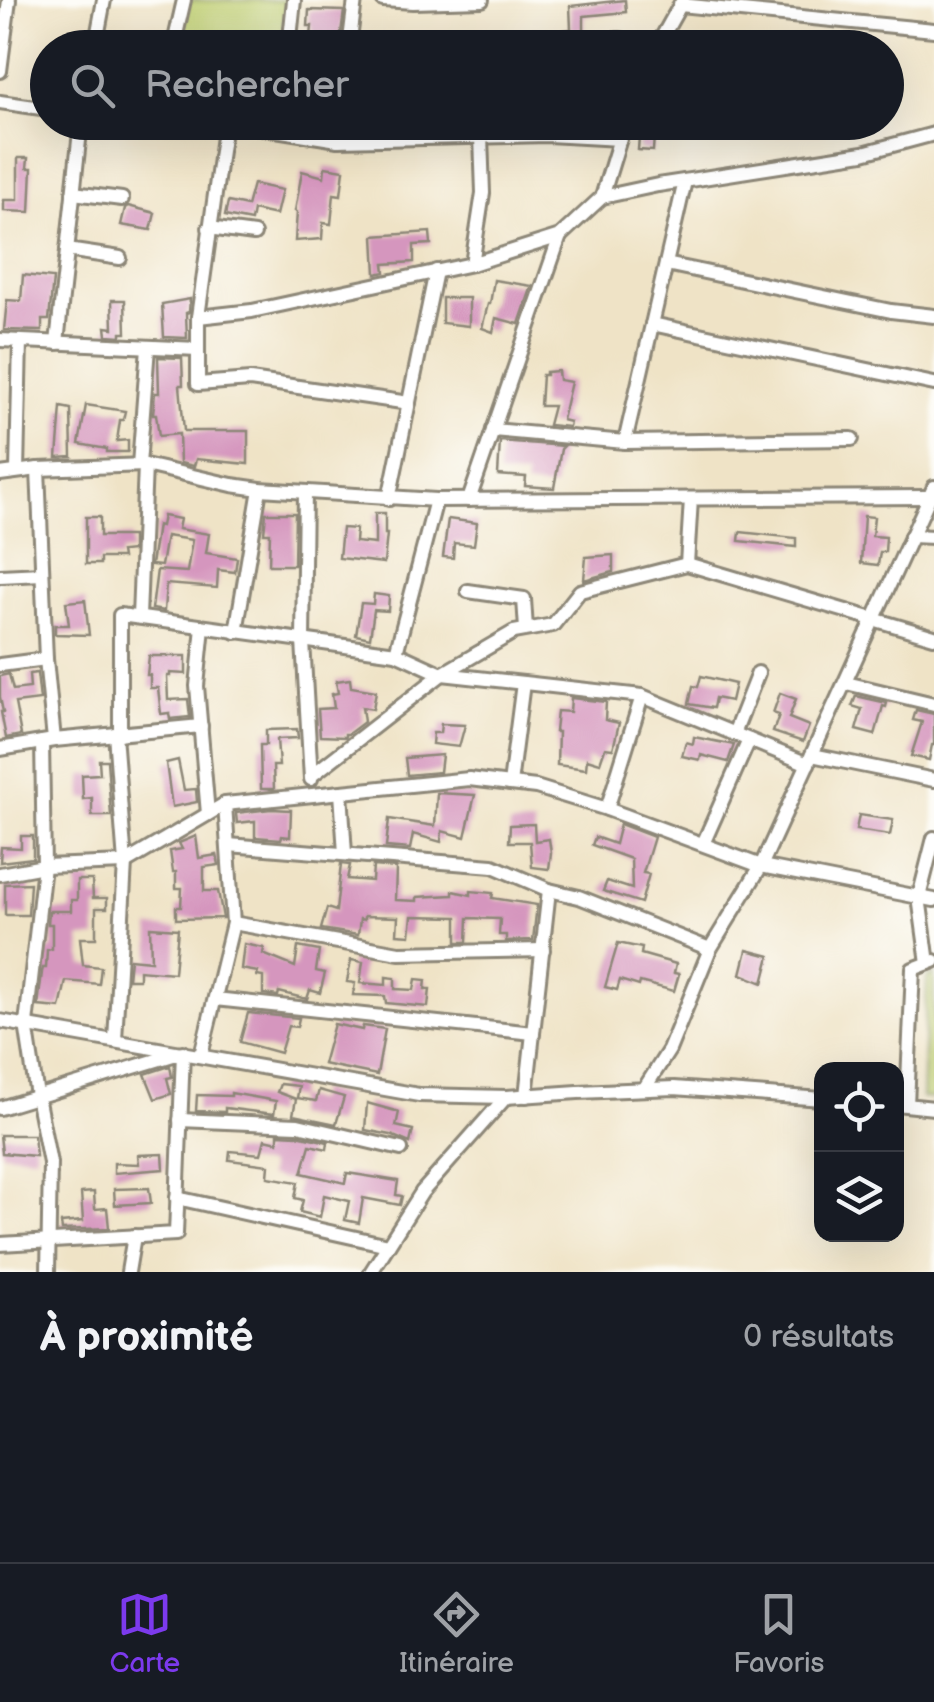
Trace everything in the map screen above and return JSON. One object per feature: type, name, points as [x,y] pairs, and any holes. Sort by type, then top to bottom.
[{"type":"street","points":[[0,71],[9,0]]},
{"type":"street","points":[[98,30],[104,0]]},
{"type":"street","points":[[176,30],[184,0]]},
{"type":"street","points":[[291,30],[294,0]]},
{"type":"street","points":[[351,30],[354,0]]},
{"type":"street","points":[[382,0],[482,0]]},
{"type":"street","points":[[665,30],[681,2],[934,30]]},
{"type":"street","points":[[0,102],[30,107]]},
{"type":"street","points":[[602,197],[863,153],[934,134]]},
{"type":"street","points":[[56,343],[79,140]]},
{"type":"street","points":[[222,140],[198,318],[198,384],[250,380],[409,403]]},
{"type":"street","points":[[472,264],[483,193],[481,140]]},
{"type":"street","points":[[198,318],[252,311],[472,264],[560,236],[602,197],[620,140]]},
{"type":"street","points":[[625,442],[685,181]]},
{"type":"street","points":[[73,194],[122,199]]},
{"type":"street","points":[[209,228],[254,234]]},
{"type":"street","points":[[469,500],[560,236]]},
{"type":"street","points":[[67,250],[120,258]]},
{"type":"street","points":[[666,264],[891,311],[934,316]]},
{"type":"street","points":[[389,499],[436,271]]},
{"type":"street","points":[[652,324],[934,384]]},
{"type":"street","points":[[0,340],[198,350]]},
{"type":"street","points":[[17,472],[20,341]]},
{"type":"street","points":[[140,618],[148,347]]},
{"type":"street","points":[[494,430],[625,442],[852,439]]},
{"type":"street","points":[[0,474],[142,465],[260,489],[436,500],[691,499],[931,492],[761,866],[710,949],[669,1050],[644,1089]]},
{"type":"street","points":[[38,469],[48,741],[44,866],[26,1024],[50,1162],[48,1272]]},
{"type":"street","points":[[236,632],[260,489]]},
{"type":"street","points":[[305,492],[303,641],[312,795]]},
{"type":"street","points":[[687,564],[691,499]]},
{"type":"street","points":[[396,654],[436,500]]},
{"type":"street","points":[[911,536],[934,536]]},
{"type":"street","points":[[310,776],[442,674],[514,632],[553,625],[580,591],[687,564],[934,636]]},
{"type":"street","points":[[0,576],[42,574]]},
{"type":"street","points":[[468,591],[524,599],[526,630]]},
{"type":"street","points":[[115,1040],[125,863],[117,734],[120,615],[396,654],[442,674],[642,696],[749,740],[810,760],[934,780]]},
{"type":"street","points":[[203,627],[197,686],[208,814]]},
{"type":"street","points":[[0,665],[46,659]]},
{"type":"street","points":[[734,734],[758,674]]},
{"type":"street","points":[[510,784],[523,683]]},
{"type":"street","points":[[846,683],[934,704]]},
{"type":"street","points":[[607,810],[642,696]]},
{"type":"street","points":[[0,749],[201,726]]},
{"type":"street","points":[[702,844],[749,740]]},
{"type":"street","points":[[0,874],[44,866],[125,863],[225,804],[468,779],[536,787],[761,866],[934,900]]},
{"type":"street","points":[[342,792],[346,854]]},
{"type":"street","points":[[201,1055],[233,923],[225,804]]},
{"type":"street","points":[[904,1079],[913,969],[931,962],[919,897],[934,838]]},
{"type":"street","points":[[228,845],[493,866],[710,949]]},
{"type":"street","points":[[526,1096],[550,890]]},
{"type":"street","points":[[233,923],[399,953],[543,950]]},
{"type":"street","points":[[214,999],[533,1032]]},
{"type":"street","points":[[0,1020],[419,1094],[506,1097],[674,1088],[814,1098]]},
{"type":"street","points":[[0,1108],[183,1052]]},
{"type":"street","points":[[0,1244],[176,1234],[183,1052]]},
{"type":"street","points":[[371,1272],[422,1192],[506,1097]]},
{"type":"street","points":[[904,1104],[934,1108]]},
{"type":"street","points":[[180,1120],[298,1125],[402,1149]]},
{"type":"street","points":[[178,1198],[388,1245]]},
{"type":"street","points":[[128,1272],[134,1236]]},
{"type":"green space","points":[[189,0],[287,0],[283,30],[183,30]]},
{"type":"green space","points":[[934,974],[934,1099],[922,1098],[927,977]]},
{"type":"building","points":[[625,0],[626,12],[584,16],[584,30],[564,30],[571,29],[570,6]]},
{"type":"building","points":[[309,10],[344,11],[341,30],[312,30],[308,26]]},
{"type":"building","points":[[639,140],[654,140],[653,151],[638,150]]},
{"type":"building","points":[[18,158],[28,158],[27,168],[32,168],[30,212],[4,211],[4,200],[18,200]]},
{"type":"building","points":[[325,167],[344,170],[341,195],[334,194],[331,224],[323,223],[322,239],[295,241],[302,171],[324,177]]},
{"type":"building","points":[[253,184],[282,190],[276,215],[253,210],[251,221],[225,216],[228,202],[247,206]]},
{"type":"building","points":[[128,206],[155,213],[151,230],[121,225]]},
{"type":"building","points":[[430,232],[431,244],[414,245],[414,262],[384,264],[385,272],[376,274],[374,236]]},
{"type":"building","points":[[23,275],[53,278],[49,320],[42,320],[42,331],[4,330],[7,300],[21,301]]},
{"type":"building","points":[[494,280],[532,286],[519,324],[496,318],[493,332],[482,328]]},
{"type":"building","points":[[442,298],[469,298],[469,326],[442,323]]},
{"type":"building","points":[[190,299],[187,338],[164,337],[162,304]]},
{"type":"building","points":[[112,300],[125,300],[126,333],[121,336],[107,335],[106,327],[113,328]]},
{"type":"building","points":[[158,357],[182,358],[184,431],[248,431],[248,464],[196,459],[194,466],[180,463],[179,434],[159,436],[153,414],[155,393],[159,393]]},
{"type":"building","points":[[558,371],[559,380],[571,382],[562,420],[570,422],[569,427],[548,425],[553,406],[540,406],[542,375]]},
{"type":"building","points":[[86,405],[125,411],[117,441],[128,440],[128,452],[107,452],[79,444]]},
{"type":"building","points":[[61,407],[71,409],[72,457],[57,458]]},
{"type":"building","points":[[500,441],[564,446],[554,488],[525,486],[526,477],[498,475]]},
{"type":"building","points":[[266,513],[295,513],[294,565],[269,565],[270,533],[264,533]]},
{"type":"building","points":[[375,513],[385,513],[384,563],[339,558],[342,528],[356,529],[355,542],[375,544]]},
{"type":"building","points":[[163,516],[180,519],[178,529],[209,534],[206,553],[237,558],[235,572],[218,570],[217,588],[166,584],[164,611],[152,609],[157,570],[187,572],[192,540],[166,536],[161,566],[151,565],[157,525],[161,526]]},
{"type":"building","points":[[864,516],[874,517],[872,536],[886,537],[885,552],[880,552],[878,565],[861,563]]},
{"type":"building","points":[[86,517],[100,517],[100,536],[132,536],[132,551],[121,552],[122,558],[100,558],[100,564],[86,564]]},
{"type":"building","points":[[448,519],[477,523],[474,545],[454,543],[453,558],[443,557]]},
{"type":"building","points":[[740,532],[796,538],[796,547],[739,541]]},
{"type":"building","points":[[613,555],[613,572],[584,580],[586,557]]},
{"type":"building","points":[[374,594],[389,596],[388,611],[374,610],[370,638],[356,635],[361,603],[373,604]]},
{"type":"building","points":[[85,600],[89,635],[55,634],[55,625],[69,625],[66,602]]},
{"type":"building","points":[[149,656],[186,656],[186,674],[167,676],[168,700],[188,699],[190,717],[170,719],[169,713],[161,714],[158,688],[150,688],[147,675]]},
{"type":"building","points":[[37,673],[40,700],[15,703],[21,735],[6,738],[0,676],[9,674],[13,690],[30,688],[29,674]]},
{"type":"building","points":[[701,676],[735,684],[731,701],[715,698],[713,708],[689,704],[693,686],[698,687]]},
{"type":"building","points":[[350,679],[351,687],[376,691],[373,709],[362,707],[364,722],[345,737],[320,736],[318,709],[334,708],[332,694],[338,693],[336,681]]},
{"type":"building","points":[[780,693],[796,699],[789,718],[809,726],[803,742],[773,732],[779,715],[773,713]]},
{"type":"building","points":[[856,696],[887,703],[875,735],[856,730],[862,709],[852,706]]},
{"type":"building","points":[[571,698],[606,702],[605,720],[619,723],[613,749],[605,748],[600,763],[587,759],[586,769],[557,765],[557,711],[570,712]]},
{"type":"building","points":[[916,710],[934,714],[934,745],[929,760],[911,756],[922,722],[913,720]]},
{"type":"building","points":[[441,724],[465,725],[459,747],[432,744],[433,733],[440,733]]},
{"type":"building","points":[[297,729],[298,738],[277,739],[279,766],[273,766],[274,789],[261,789],[260,745],[266,745],[266,730]]},
{"type":"building","points":[[694,737],[734,745],[728,762],[701,755],[700,760],[682,756],[686,742],[693,744]]},
{"type":"building","points":[[442,755],[440,772],[407,775],[405,758]]},
{"type":"building","points":[[99,760],[107,760],[111,816],[92,816],[92,798],[83,799],[82,775],[100,774]]},
{"type":"building","points":[[178,760],[184,790],[196,789],[197,802],[172,807],[166,763]]},
{"type":"building","points":[[437,793],[475,795],[465,837],[442,831],[441,842],[413,834],[410,849],[386,847],[389,819],[435,826]]},
{"type":"building","points":[[291,810],[290,837],[255,837],[255,821],[237,823],[236,813]]},
{"type":"building","points":[[859,815],[893,820],[890,835],[856,830]]},
{"type":"building","points":[[534,824],[535,841],[549,839],[549,869],[532,867],[530,842],[509,842],[510,825]]},
{"type":"building","points":[[620,824],[654,837],[643,873],[649,874],[641,903],[603,891],[607,881],[632,889],[631,859],[592,845],[595,837],[615,844]]},
{"type":"building","points":[[21,836],[33,836],[33,858],[0,862],[1,847],[21,848]]},
{"type":"building","points":[[196,836],[199,858],[217,855],[219,865],[204,867],[204,891],[218,891],[223,918],[176,919],[182,888],[176,888],[170,851],[182,849],[179,843]]},
{"type":"building","points":[[341,864],[350,865],[347,879],[372,881],[373,866],[396,868],[395,900],[417,901],[417,897],[453,895],[453,891],[471,895],[471,891],[537,905],[533,940],[506,941],[506,935],[499,935],[500,919],[468,918],[467,942],[457,942],[457,917],[412,916],[410,935],[397,934],[398,917],[364,916],[358,935],[321,929],[327,908],[336,911]]},
{"type":"building","points":[[77,880],[92,880],[93,898],[107,898],[107,908],[96,908],[96,938],[80,938],[83,965],[101,967],[99,984],[66,981],[60,1008],[38,1006],[47,950],[52,949],[49,911],[71,911],[71,900],[77,900]]},
{"type":"building","points":[[30,883],[28,915],[5,915],[5,884]]},
{"type":"building","points":[[150,927],[178,929],[174,973],[139,970],[139,979],[128,979],[130,959],[151,961]]},
{"type":"building","points":[[618,943],[642,948],[641,954],[676,964],[674,973],[679,974],[674,991],[620,980],[617,990],[605,987]]},
{"type":"building","points":[[244,944],[264,948],[263,954],[295,967],[298,947],[319,951],[316,971],[325,973],[320,993],[310,990],[307,999],[279,992],[278,996],[263,994],[263,977],[241,969]]},
{"type":"building","points":[[747,950],[770,956],[763,983],[741,974]]},
{"type":"building","points":[[351,960],[363,962],[360,983],[386,985],[386,977],[395,978],[395,989],[414,990],[416,979],[426,980],[425,989],[430,989],[428,1007],[386,1003],[385,996],[353,995],[355,983],[347,982]]},
{"type":"building","points":[[248,1013],[299,1018],[297,1027],[288,1026],[280,1053],[240,1042]]},
{"type":"building","points":[[334,1024],[362,1030],[363,1026],[385,1029],[377,1075],[323,1064]]},
{"type":"building","points":[[170,1066],[172,1077],[167,1078],[171,1094],[155,1099],[145,1074]]},
{"type":"building","points":[[280,1084],[299,1086],[297,1098],[316,1101],[319,1090],[344,1097],[336,1124],[293,1115],[296,1099],[277,1092]]},
{"type":"building","points":[[231,1093],[276,1101],[274,1114],[225,1108],[225,1112],[196,1111],[197,1095]]},
{"type":"building","points":[[367,1103],[399,1112],[396,1126],[413,1130],[410,1143],[365,1130]]},
{"type":"building","points":[[278,1134],[328,1142],[327,1149],[310,1145],[302,1173],[345,1183],[347,1173],[398,1181],[396,1195],[402,1196],[400,1205],[363,1198],[359,1223],[345,1220],[349,1201],[324,1195],[320,1217],[300,1212],[303,1200],[295,1198],[298,1182],[268,1177],[269,1165],[229,1160],[230,1151],[261,1154],[265,1139],[278,1142]]},
{"type":"building","points":[[0,1135],[34,1135],[36,1156],[2,1153]]},
{"type":"building","points":[[163,1154],[164,1169],[114,1173],[114,1163],[139,1164],[138,1155]]},
{"type":"building","points":[[149,1188],[151,1203],[115,1205],[114,1189]]},
{"type":"building","points":[[94,1192],[95,1209],[107,1208],[109,1228],[62,1230],[61,1223],[83,1221],[81,1193]]}]
